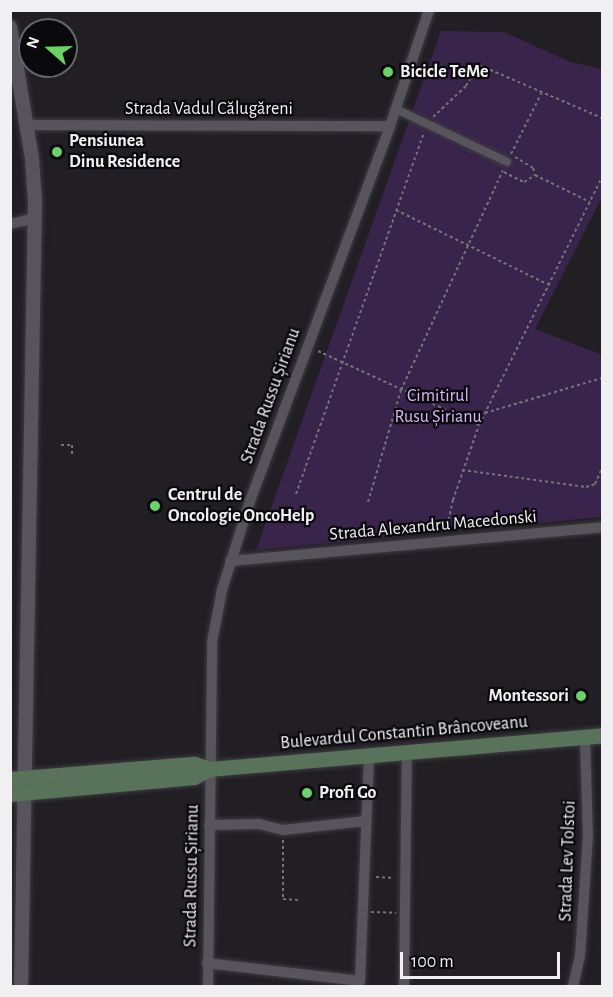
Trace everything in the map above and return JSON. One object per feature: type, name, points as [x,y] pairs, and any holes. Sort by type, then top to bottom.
[{"type":"main road","name":"Bulevardul Constantin Brâncoveanu","points":[[18,786],[194,777],[209,769],[407,754],[603,735]]},
{"type":"street","name":"Strada Russu Șirianu","points":[[208,987],[209,769],[213,642],[230,561],[307,345],[396,110],[429,10]]},
{"type":"street","points":[[10,27],[28,125],[35,218],[18,786],[21,987]]},
{"type":"street","points":[[396,110],[509,158]]},
{"type":"street","name":"Strada Vadul Călugăreni","points":[[28,125],[390,126]]},
{"type":"street","points":[[10,224],[35,218]]},
{"type":"street","name":"Strada Alexandru Macedonski","points":[[230,561],[603,527]]},
{"type":"street","name":"Strada Lev Tolstoi","points":[[573,987],[580,956],[588,837],[585,736]]},
{"type":"street","points":[[404,987],[407,754]]},
{"type":"street","points":[[207,963],[360,981],[369,757]]},
{"type":"street","points":[[209,825],[259,824],[283,830],[366,821]]},
{"type":"path","points":[[296,494],[428,124],[466,86],[479,65],[603,118]]},
{"type":"path","points":[[368,502],[401,390],[468,243],[542,92]]},
{"type":"path","points":[[509,158],[533,168],[536,175],[590,202]]},
{"type":"path","points":[[503,171],[524,182],[536,175]]},
{"type":"path","points":[[446,541],[462,470],[478,425],[551,286],[603,177]]},
{"type":"path","points":[[396,210],[468,243],[551,286]]},
{"type":"path","points":[[307,345],[478,425]]},
{"type":"path","points":[[485,413],[603,378]]},
{"type":"path","points":[[61,445],[72,445],[72,456]]},
{"type":"path","points":[[462,470],[586,487],[595,484],[603,468]]},
{"type":"path","points":[[283,830],[283,899],[298,900]]},
{"type":"path","points":[[364,877],[405,878]]},
{"type":"path","points":[[363,911],[405,913]]},
{"type":"green space","name":"Cimitirul Rusu Șirianu","points":[[441,31],[504,32],[570,62],[602,69],[602,197],[535,329],[602,355],[602,517],[256,550]]},
{"type":"place","name":"Bicicle TeMe","points":[[388,72]]},
{"type":"place","name":"Pensiunea Dinu Residence","points":[[57,152]]},
{"type":"place","name":"Centrul de Oncologie OncoHelp","points":[[155,506]]},
{"type":"place","name":"Montessori","points":[[581,696]]},
{"type":"place","name":"Profi Go","points":[[307,793]]}]
